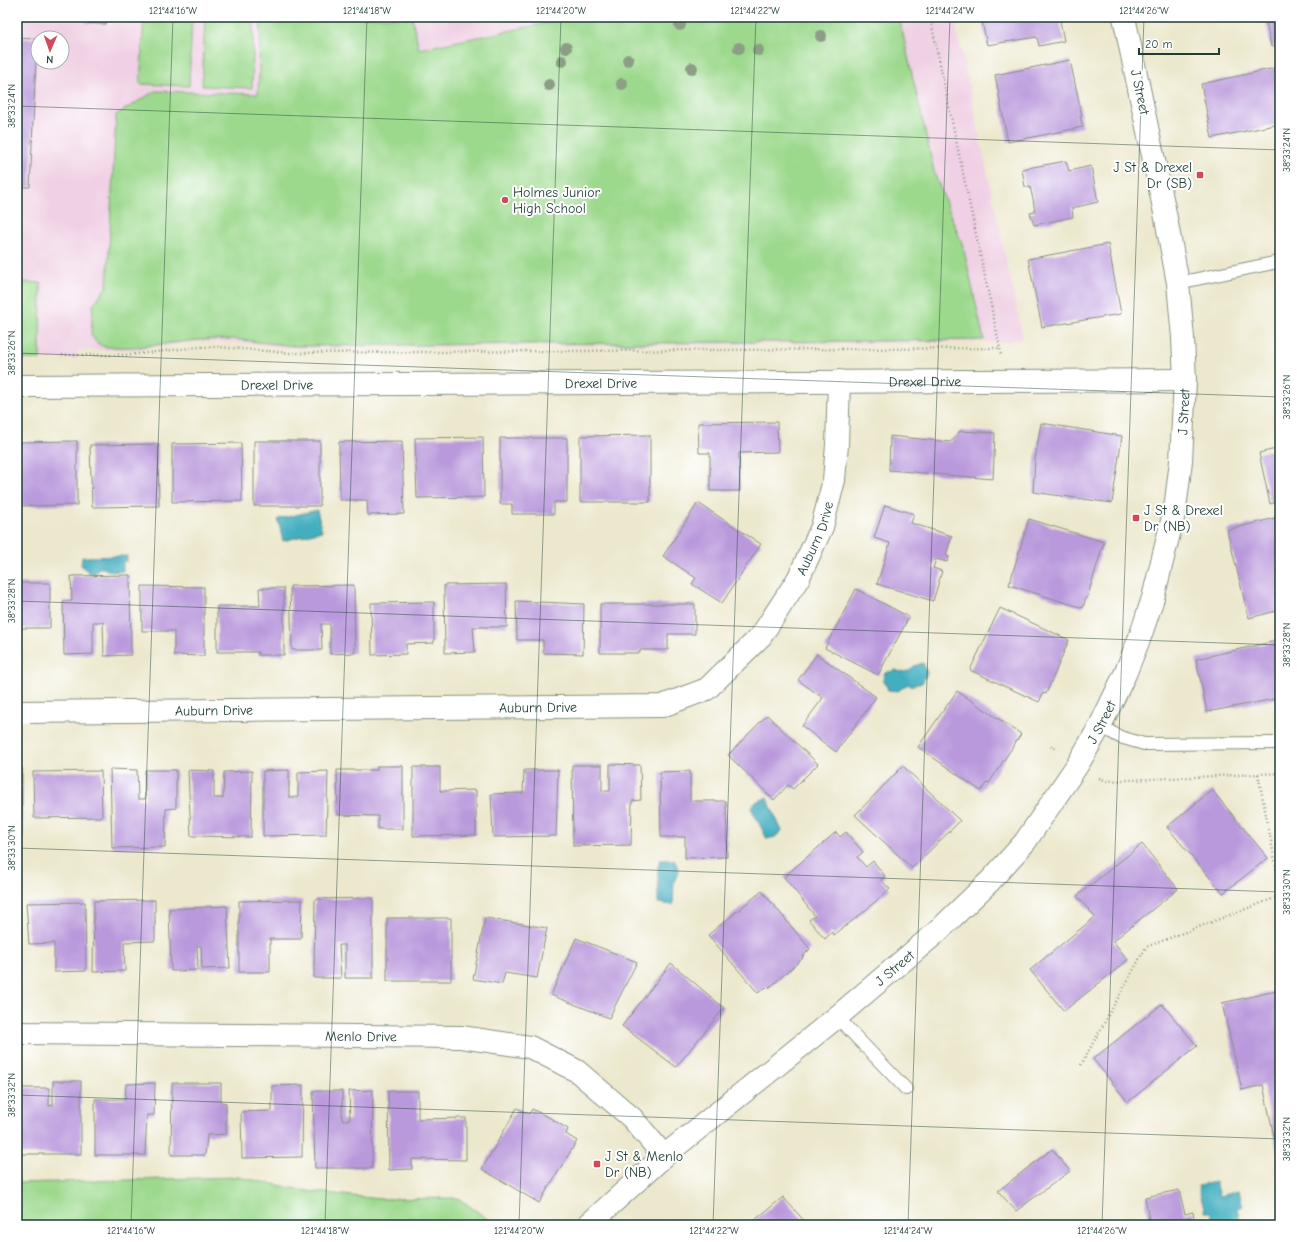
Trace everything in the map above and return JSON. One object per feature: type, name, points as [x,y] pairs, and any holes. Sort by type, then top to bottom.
[{"type":"street","name":"J Street","points":[[588,1225],[664,1156],[837,1017],[938,931],[991,880],[1025,842],[1078,764],[1100,726],[1125,674],[1140,637],[1153,598],[1175,509],[1181,461],[1185,380],[1178,283],[1164,206],[1124,17]]},
{"type":"street","name":"Drexel Drive","points":[[17,386],[1185,380]]},
{"type":"street","name":"Auburn Drive","points":[[17,712],[662,706],[707,689],[762,636],[798,579],[822,527],[834,480],[837,445],[839,381]]},
{"type":"street","name":"Menlo Drive","points":[[17,1033],[461,1037],[530,1047],[577,1071],[632,1118],[664,1156]]},
{"type":"lane","points":[[1178,283],[1278,262]]},
{"type":"lane","points":[[1100,726],[1120,737],[1144,744],[1280,743]]},
{"type":"lane","points":[[837,1017],[906,1089]]},
{"type":"path","points":[[930,17],[1006,380]]},
{"type":"path","points":[[62,355],[130,355],[199,347],[219,347],[290,353],[1000,348]]},
{"type":"path","points":[[1099,778],[1107,781],[1280,773]]},
{"type":"path","points":[[1258,774],[1280,887]]},
{"type":"path","points":[[1081,1065],[1146,947],[1280,896]]},
{"type":"shaded area","name":"Holmes Junior High School","points":[[17,17],[954,17],[1023,338],[1008,342],[289,348],[234,342],[195,342],[132,350],[77,350],[77,359],[17,359]]},
{"type":"green space","points":[[144,17],[192,17],[189,86],[140,84]]},
{"type":"green space","points":[[205,17],[254,17],[252,88],[202,86]]},
{"type":"green space","name":"Holmes Junior High School","points":[[261,17],[412,17],[419,49],[577,17],[899,17],[935,175],[963,246],[984,340],[294,346],[233,339],[198,340],[138,347],[104,347],[97,343],[91,335],[93,305],[107,286],[116,115],[155,91],[258,94]]},
{"type":"green space","points":[[17,282],[41,283],[40,359],[17,359]]},
{"type":"green space","points":[[238,1177],[307,1191],[379,1199],[458,1198],[496,1225],[17,1225],[18,1183]]},
{"type":"water","points":[[317,510],[322,531],[283,541],[278,519]]},
{"type":"water","points":[[127,556],[127,561],[123,561],[123,571],[112,572],[103,568],[98,568],[95,574],[89,573],[81,565],[82,557]]},
{"type":"water","points":[[923,663],[927,673],[922,683],[910,686],[908,684],[898,691],[888,690],[883,678],[885,673],[896,670],[901,672],[909,671],[914,666]]},
{"type":"water","points":[[767,798],[782,831],[775,837],[767,839],[751,808],[757,801]]},
{"type":"water","points":[[660,860],[674,860],[679,870],[674,882],[673,905],[658,903],[658,867]]},
{"type":"water","points":[[1215,1182],[1219,1196],[1239,1191],[1243,1206],[1237,1208],[1241,1225],[1214,1225],[1211,1212],[1205,1212],[1198,1186]]},
{"type":"building","points":[[86,17],[131,17],[131,20],[107,19],[106,24],[86,23]]},
{"type":"building","points":[[981,17],[1061,17],[1062,21],[1060,21],[1064,41],[1039,46],[1037,37],[987,45]]},
{"type":"building","points":[[1265,17],[1280,17],[1280,46],[1271,47]]},
{"type":"building","points":[[17,38],[30,39],[30,70],[36,70],[30,187],[17,187]]},
{"type":"building","points":[[1070,60],[1083,127],[1008,142],[995,75]]},
{"type":"building","points":[[1280,67],[1280,124],[1212,138],[1201,84]]},
{"type":"building","points":[[1066,161],[1069,171],[1091,166],[1098,202],[1072,208],[1073,217],[1034,225],[1030,213],[1035,212],[1033,199],[1030,187],[1025,187],[1022,169]]},
{"type":"building","points":[[1108,244],[1121,314],[1042,327],[1028,259]]},
{"type":"building","points":[[777,422],[778,452],[739,453],[740,491],[710,491],[710,453],[699,453],[698,423]]},
{"type":"building","points":[[1041,423],[1122,436],[1112,503],[1033,492],[1035,460]]},
{"type":"building","points":[[960,431],[995,433],[993,479],[889,470],[890,436],[950,442]]},
{"type":"building","points":[[650,435],[650,502],[580,502],[580,436]]},
{"type":"building","points":[[483,437],[484,497],[417,498],[415,438]]},
{"type":"building","points":[[500,438],[567,438],[567,502],[554,502],[554,514],[512,514],[512,504],[500,504]]},
{"type":"building","points":[[77,441],[77,505],[17,506],[17,442]]},
{"type":"building","points":[[254,441],[320,441],[320,506],[254,506]]},
{"type":"building","points":[[402,441],[404,514],[368,515],[367,500],[340,500],[339,442]]},
{"type":"building","points":[[241,443],[242,501],[172,502],[172,444]]},
{"type":"building","points":[[158,444],[159,506],[92,507],[90,445]]},
{"type":"building","points":[[1280,448],[1280,501],[1270,504],[1259,453]]},
{"type":"building","points":[[698,503],[761,544],[722,603],[692,584],[696,578],[663,556]]},
{"type":"building","points":[[885,505],[914,514],[911,523],[952,536],[946,555],[949,557],[947,562],[936,559],[933,568],[942,571],[933,601],[877,584],[890,543],[874,538]]},
{"type":"building","points":[[1279,517],[1280,610],[1249,618],[1227,530]]},
{"type":"building","points":[[1029,519],[1104,542],[1083,608],[1009,585]]},
{"type":"building","points":[[130,575],[131,655],[104,656],[103,622],[93,622],[93,654],[64,655],[63,601],[72,601],[71,576]]},
{"type":"building","points":[[17,583],[50,583],[50,628],[19,628],[19,658],[17,658]]},
{"type":"building","points":[[506,584],[507,627],[473,627],[475,652],[445,653],[444,585]]},
{"type":"building","points":[[354,585],[355,653],[330,654],[330,624],[321,624],[322,650],[292,650],[290,586]]},
{"type":"building","points":[[142,586],[204,587],[204,656],[174,655],[174,631],[142,631]]},
{"type":"building","points":[[259,588],[284,588],[284,655],[258,655],[258,652],[217,652],[217,606],[260,606]]},
{"type":"building","points":[[856,589],[909,617],[878,675],[825,648]]},
{"type":"building","points":[[516,601],[584,604],[583,654],[543,653],[543,640],[517,640]]},
{"type":"building","points":[[434,602],[434,643],[406,644],[406,654],[372,655],[371,603]]},
{"type":"building","points":[[600,604],[695,604],[695,634],[668,634],[668,650],[640,650],[640,653],[600,653]]},
{"type":"building","points":[[1000,608],[1069,640],[1046,694],[1043,693],[1039,702],[970,670]]},
{"type":"building","points":[[1280,640],[1280,698],[1207,712],[1196,659]]},
{"type":"building","points":[[817,654],[876,697],[836,752],[802,726],[823,698],[798,680]]},
{"type":"building","points":[[957,691],[1021,734],[989,783],[987,782],[981,791],[918,747]]},
{"type":"building","points":[[767,715],[818,764],[793,789],[788,785],[774,800],[728,755]]},
{"type":"building","points":[[610,764],[640,765],[641,800],[632,801],[631,845],[573,846],[572,765],[602,765],[602,791],[610,791]]},
{"type":"building","points":[[377,766],[403,766],[403,829],[378,829],[378,816],[338,815],[337,770],[377,770]]},
{"type":"building","points":[[903,766],[960,821],[912,868],[855,815]]},
{"type":"building","points":[[413,767],[440,767],[440,791],[476,790],[476,835],[413,836]]},
{"type":"building","points":[[17,768],[22,768],[22,837],[17,837]]},
{"type":"building","points":[[110,769],[137,770],[138,799],[145,799],[145,770],[176,770],[176,808],[166,809],[165,847],[112,848]]},
{"type":"building","points":[[188,770],[214,771],[214,798],[223,798],[224,772],[252,771],[251,837],[191,836]]},
{"type":"building","points":[[289,770],[289,797],[298,797],[298,772],[328,771],[326,835],[263,836],[263,771]]},
{"type":"building","points":[[524,770],[558,770],[556,836],[493,837],[491,794],[523,793]]},
{"type":"building","points":[[101,771],[102,817],[34,818],[33,772]]},
{"type":"building","points":[[690,771],[690,801],[726,801],[727,857],[685,858],[685,837],[661,837],[660,772]]},
{"type":"building","points":[[1212,790],[1268,858],[1223,893],[1167,827]]},
{"type":"building","points":[[836,832],[840,837],[846,832],[863,852],[857,857],[866,867],[873,861],[885,876],[881,880],[890,889],[834,935],[832,932],[825,939],[809,920],[815,916],[784,877]]},
{"type":"building","points":[[1142,844],[1178,889],[1113,941],[1128,960],[1064,1011],[1030,970],[1095,917],[1077,896]]},
{"type":"building","points":[[762,891],[810,949],[802,957],[803,958],[768,989],[766,987],[758,993],[708,935]]},
{"type":"building","points":[[373,898],[373,978],[345,978],[345,945],[339,945],[341,978],[314,978],[315,899]]},
{"type":"building","points":[[155,900],[155,941],[124,942],[125,971],[93,972],[94,901]]},
{"type":"building","points":[[302,900],[301,939],[270,939],[270,972],[239,972],[239,901]]},
{"type":"building","points":[[85,902],[86,971],[54,972],[54,943],[29,944],[26,903]]},
{"type":"building","points":[[227,906],[230,968],[202,969],[201,946],[197,946],[198,970],[171,971],[169,909]]},
{"type":"building","points":[[387,918],[451,918],[451,981],[387,981]]},
{"type":"building","points":[[485,918],[547,928],[537,978],[505,973],[502,984],[473,979]]},
{"type":"building","points":[[576,938],[637,962],[609,1018],[551,995]]},
{"type":"building","points":[[671,963],[724,1008],[676,1067],[622,1026]]},
{"type":"building","points":[[1276,991],[1280,1011],[1279,1160],[1263,1085],[1242,1090],[1222,1003]]},
{"type":"building","points":[[1162,1004],[1197,1046],[1128,1102],[1093,1059]]},
{"type":"building","points":[[53,1081],[81,1081],[81,1154],[20,1154],[18,1088],[49,1088],[49,1106],[53,1105]]},
{"type":"building","points":[[155,1083],[154,1115],[147,1115],[145,1155],[95,1155],[95,1099],[125,1099],[126,1084]]},
{"type":"building","points":[[172,1083],[221,1083],[221,1102],[226,1103],[226,1134],[207,1135],[205,1155],[171,1155]]},
{"type":"building","points":[[303,1085],[302,1157],[242,1158],[241,1112],[272,1111],[272,1086]]},
{"type":"building","points":[[373,1090],[372,1168],[315,1168],[313,1091],[342,1091],[342,1120],[350,1120],[349,1091]]},
{"type":"building","points":[[388,1091],[418,1091],[418,1119],[466,1118],[466,1160],[412,1159],[412,1169],[389,1170]]},
{"type":"building","points":[[517,1108],[529,1114],[532,1109],[550,1118],[568,1129],[566,1134],[577,1141],[539,1203],[482,1169]]},
{"type":"building","points":[[1052,1149],[1070,1171],[1016,1211],[998,1191]]},
{"type":"building","points":[[1179,1190],[1185,1214],[1193,1212],[1195,1225],[1144,1225],[1143,1222],[1149,1220],[1145,1197]]},
{"type":"building","points":[[783,1197],[808,1225],[749,1225]]},
{"type":"place","name":"J St & Drexel Dr (SB)","points":[[1200,175]]},
{"type":"place","name":"Holmes Junior High School","points":[[505,200]]},
{"type":"place","name":"J St & Drexel Dr (NB)","points":[[1136,518]]},
{"type":"place","name":"J St & Menlo Dr (NB)","points":[[597,1164]]}]
